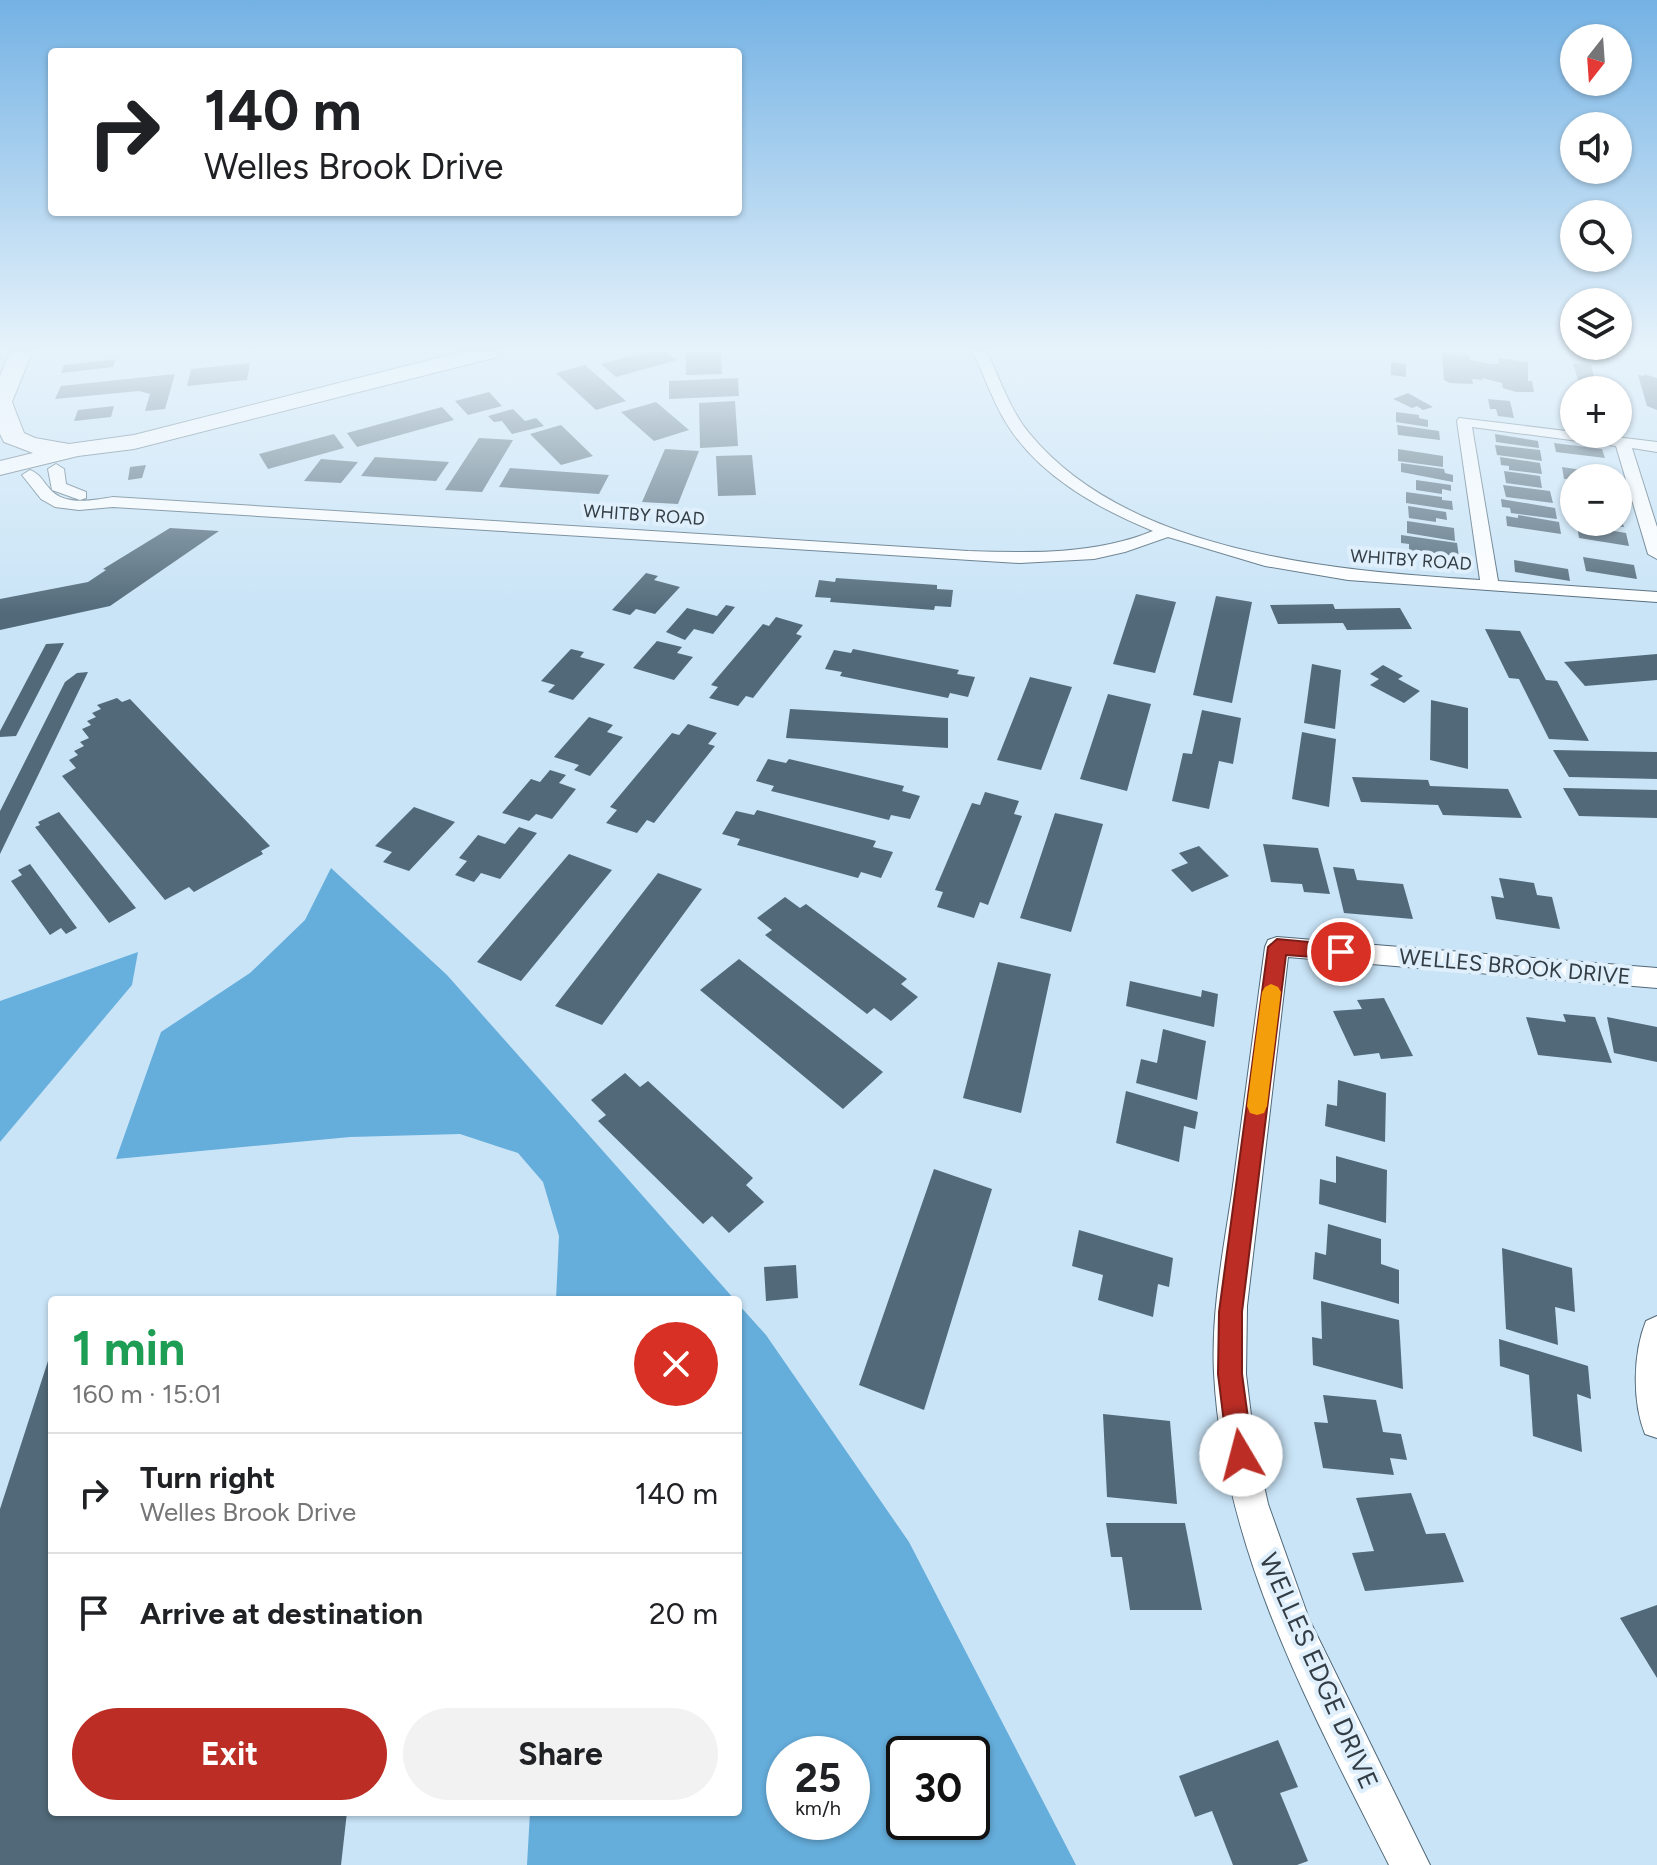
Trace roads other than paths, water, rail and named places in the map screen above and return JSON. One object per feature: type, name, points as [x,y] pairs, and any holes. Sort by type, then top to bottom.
[{"type":"main road","points":[[15,439],[46,448],[78,449]]},
{"type":"main road","points":[[0,468],[78,449],[146,439]]},
{"type":"main road","points":[[0,482],[81,463],[134,442]]},
{"type":"street","name":"WHITBY ROAD","points":[[1027,439],[1055,469],[1086,491],[1167,531],[1246,558],[1314,572],[1657,597]]},
{"type":"street","points":[[1467,439],[1490,586]]},
{"type":"street","points":[[1632,443],[1657,447]]},
{"type":"street","points":[[1624,448],[1657,554]]},
{"type":"street","name":"WHITBY ROAD","points":[[56,469],[56,482],[61,490],[113,502],[1029,558],[1103,554],[1144,543],[1167,531]]},
{"type":"street","name":"WHITBY ROAD","points":[[30,475],[46,496],[54,500],[91,505],[113,502]]},
{"type":"street","name":"WELLES BROOK DRIVE","points":[[1277,947],[1657,978]]},
{"type":"street","name":"WELLES EDGE DRIVE","points":[[1277,947],[1230,1312],[1230,1374],[1237,1434],[1248,1498],[1273,1574],[1336,1718],[1410,1865]]},
{"type":"street","points":[[1657,1332],[1652,1362],[1657,1422]]}]
